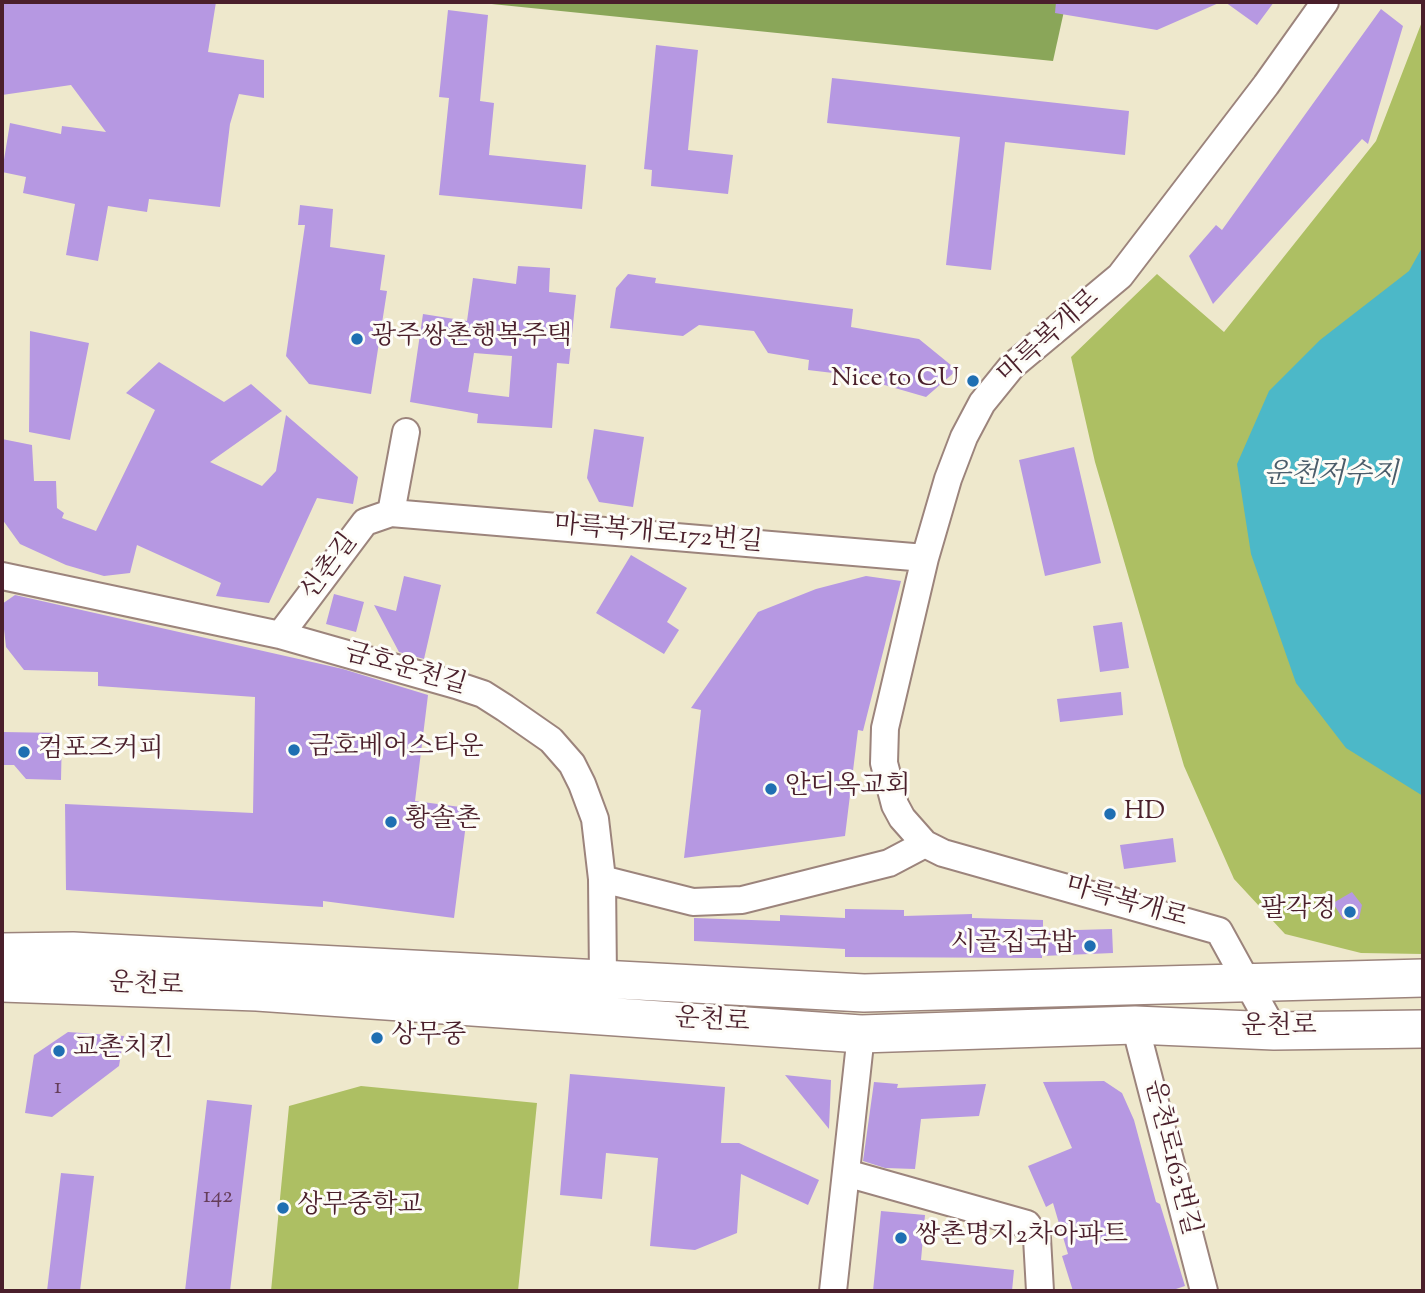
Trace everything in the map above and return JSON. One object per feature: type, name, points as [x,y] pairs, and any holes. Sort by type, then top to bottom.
[{"type":"street","name":"마륵복개로","points":[[1274,1031],[1219,931],[943,853],[925,844],[902,818],[884,763],[885,729],[925,558],[954,463],[982,403],[1012,366],[1120,276],[1266,85],[1325,2]]},
{"type":"street","points":[[391,513],[406,432]]},
{"type":"street","name":"마륵복개로172번길","points":[[391,513],[925,558]]},
{"type":"street","name":"신촌길","points":[[280,635],[365,522],[391,513]]},
{"type":"street","name":"금호운천길","points":[[2,576],[280,635],[483,694],[551,740],[572,764],[582,783],[595,819],[602,879],[603,978]]},
{"type":"street","points":[[602,879],[693,902],[742,900],[889,863],[925,844]]},
{"type":"street","name":"운천로","points":[[2,953],[73,951],[271,964],[603,978],[864,993],[1423,978]]},
{"type":"street","name":"운천로","points":[[2,984],[257,992],[861,1034],[1135,1026],[1274,1031],[1423,1029]]},
{"type":"street","name":"운천로162번길","points":[[1135,1026],[1204,1291]]},
{"type":"street","points":[[833,1291],[861,1034]]},
{"type":"street","points":[[846,1173],[1027,1224],[1037,1238],[1040,1291]]},
{"type":"green space","points":[[472,2],[1066,2],[1053,61]]},
{"type":"green space","points":[[1423,19],[1423,954],[1361,953],[1285,934],[1234,879],[1184,766],[1095,462],[1071,357],[1157,274],[1224,332],[1376,141]]},
{"type":"green space","points":[[361,1086],[537,1103],[518,1291],[271,1291],[289,1106]]},
{"type":"water","name":"운천저수지","points":[[1423,246],[1423,796],[1346,748],[1296,683],[1251,554],[1237,464],[1269,391],[1320,340],[1409,271]]},
{"type":"building","points":[[2,2],[216,2],[208,52],[264,60],[264,98],[239,94],[230,124],[220,207],[149,199],[147,212],[108,206],[98,261],[66,255],[75,204],[23,193],[26,177],[2,172],[10,123],[61,134],[62,126],[106,132],[71,85],[2,95]]},
{"type":"building","points":[[1056,2],[1221,2],[1157,30],[1055,13]]},
{"type":"building","points":[[1225,2],[1274,2],[1257,25]]},
{"type":"building","points":[[1381,9],[1403,26],[1368,144],[1362,139],[1213,304],[1189,256],[1216,225],[1222,230]]},
{"type":"building","points":[[448,10],[488,15],[480,101],[494,103],[489,155],[586,165],[582,209],[439,195],[449,98],[439,97]]},
{"type":"building","points":[[656,45],[698,50],[688,150],[733,155],[728,194],[651,186],[652,170],[644,169]]},
{"type":"building","points":[[832,78],[1129,111],[1125,155],[1005,142],[991,270],[946,265],[960,137],[827,123]]},
{"type":"building","points":[[300,205],[333,209],[330,247],[385,255],[380,290],[387,291],[371,394],[309,384],[286,356],[305,225],[298,225]]},
{"type":"building","points":[[518,266],[550,268],[549,292],[576,295],[569,364],[557,363],[552,428],[477,423],[478,414],[410,402],[423,314],[467,321],[473,278],[516,284]],"holes":[[[474,353],[512,356],[509,397],[468,392]]]},
{"type":"building","points":[[628,274],[656,278],[655,283],[853,309],[851,327],[919,339],[957,370],[926,397],[850,375],[808,370],[809,360],[768,353],[754,331],[699,325],[683,336],[610,328],[616,288]]},
{"type":"building","points":[[30,331],[89,343],[70,440],[29,432]]},
{"type":"building","points":[[159,362],[224,402],[251,384],[282,411],[210,462],[262,486],[276,471],[286,415],[358,477],[353,504],[317,498],[269,603],[216,596],[221,583],[137,545],[130,573],[104,576],[66,565],[20,544],[2,519],[2,439],[32,445],[34,481],[56,481],[57,508],[64,513],[62,518],[96,531],[155,410],[126,393]]},
{"type":"building","points":[[594,429],[644,437],[633,507],[599,502],[587,478]]},
{"type":"building","points":[[1074,447],[1101,563],[1045,576],[1019,460]]},
{"type":"building","points":[[631,555],[687,588],[667,622],[679,630],[664,654],[596,613]]},
{"type":"building","points":[[404,576],[441,585],[424,659],[399,652],[374,605],[396,611]]},
{"type":"building","points":[[866,576],[901,581],[863,731],[858,730],[845,836],[684,858],[701,710],[691,708],[758,612],[816,589]]},
{"type":"building","points":[[334,594],[364,602],[356,632],[326,624]]},
{"type":"building","name":"금호베어스타운","points":[[15,595],[343,669],[428,695],[415,801],[468,808],[454,918],[323,901],[323,907],[66,890],[65,804],[253,813],[255,697],[98,686],[98,672],[24,670],[6,647],[2,604]]},
{"type":"building","points":[[1122,622],[1129,668],[1100,672],[1093,626]]},
{"type":"building","points":[[1121,692],[1123,715],[1060,722],[1057,699]]},
{"type":"building","points":[[2,732],[62,733],[61,780],[26,779],[14,765],[4,765]]},
{"type":"building","points":[[1173,838],[1176,862],[1124,869],[1120,845]]},
{"type":"building","name":"팔각정","points":[[1352,892],[1362,905],[1359,919],[1343,919],[1333,903]]},
{"type":"building","points":[[845,909],[904,910],[904,916],[972,914],[972,918],[1043,920],[1043,931],[1112,929],[1113,953],[1042,958],[845,957],[845,949],[694,941],[694,918],[780,921],[780,915],[845,918]]},
{"type":"building","points":[[68,1032],[124,1036],[119,1066],[52,1117],[25,1113],[34,1055]]},
{"type":"building","points":[[570,1074],[725,1087],[721,1143],[739,1143],[819,1180],[808,1205],[741,1174],[737,1233],[695,1250],[650,1246],[658,1158],[606,1153],[602,1199],[560,1195]]},
{"type":"building","points":[[785,1075],[831,1080],[829,1129]]},
{"type":"building","points":[[1104,1081],[1122,1093],[1134,1120],[1156,1202],[1160,1204],[1185,1286],[1170,1291],[1073,1291],[1062,1256],[1068,1254],[1053,1203],[1046,1207],[1028,1166],[1072,1148],[1043,1082]]},
{"type":"building","points":[[874,1082],[898,1084],[897,1088],[986,1084],[979,1116],[921,1119],[915,1169],[885,1168],[863,1161]]},
{"type":"building","name":"상무중학교","points":[[207,1100],[252,1105],[230,1291],[185,1291]]},
{"type":"building","points":[[61,1173],[94,1176],[80,1291],[47,1291]]},
{"type":"building","name":"쌍촌명지2차아파트","points":[[881,1211],[925,1215],[921,1260],[1014,1270],[1012,1291],[873,1291]]},
{"type":"place","name":"광주쌍촌행복주택","points":[[357,339]]},
{"type":"place","name":"Nice to CU","points":[[973,381]]},
{"type":"place","name":"금호베어스타운","points":[[294,750]]},
{"type":"place","name":"컴포즈커피","points":[[24,752]]},
{"type":"place","name":"안디옥교회","points":[[771,789]]},
{"type":"place","name":"HD","points":[[1110,814]]},
{"type":"place","name":"황솔촌","points":[[391,822]]},
{"type":"place","name":"팔각정","points":[[1350,912]]},
{"type":"place","name":"시골집국밥","points":[[1090,946]]},
{"type":"place","name":"상무중","points":[[377,1038]]},
{"type":"place","name":"교촌치킨","points":[[59,1051]]},
{"type":"place","name":"상무중학교","points":[[283,1208]]},
{"type":"place","name":"쌍촌명지2차아파트","points":[[901,1238]]}]
